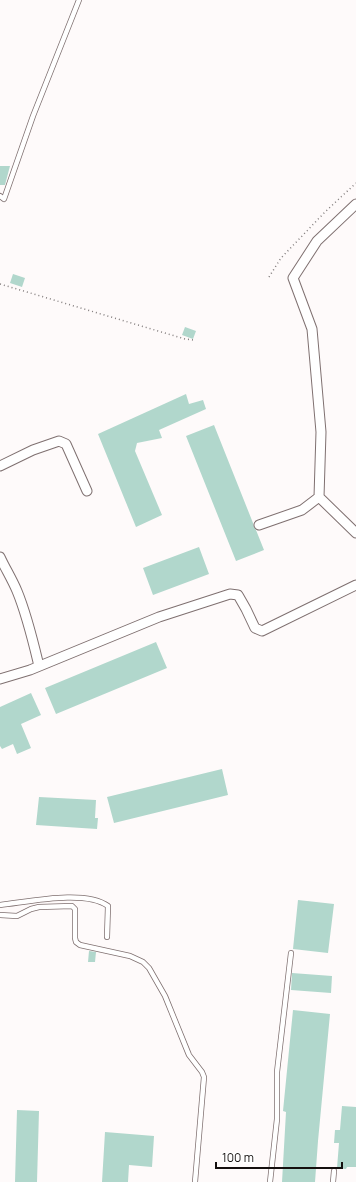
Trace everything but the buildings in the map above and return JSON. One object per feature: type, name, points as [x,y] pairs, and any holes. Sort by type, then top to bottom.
[{"type":"street","points":[[356,204],[317,241],[292,278],[312,329],[321,432],[319,497],[356,533]]},
{"type":"street","points":[[0,466],[33,450],[59,440],[66,444],[87,491]]},
{"type":"street","points":[[259,525],[302,510],[319,497]]},
{"type":"street","points":[[0,557],[17,591],[34,642],[39,666]]},
{"type":"street","points":[[0,679],[39,666],[159,617],[230,594],[238,595],[254,628],[262,631],[356,586]]},
{"type":"lane","points":[[0,196],[4,199],[33,116],[79,0]]},
{"type":"lane","points":[[0,905],[74,896],[101,901],[108,906],[107,937]]},
{"type":"lane","points":[[0,915],[17,916],[39,907],[72,906],[74,909],[75,938],[76,942],[80,946],[130,956],[143,962],[149,968],[165,996],[189,1055],[204,1077],[195,1182]]},
{"type":"lane","points":[[270,1182],[277,1119],[277,1072],[291,953]]},
{"type":"lane","points":[[333,1182],[334,1171]]},
{"type":"path","points":[[269,277],[281,258],[325,212],[356,183]]},
{"type":"path","points":[[0,284],[185,339],[194,340]]}]
